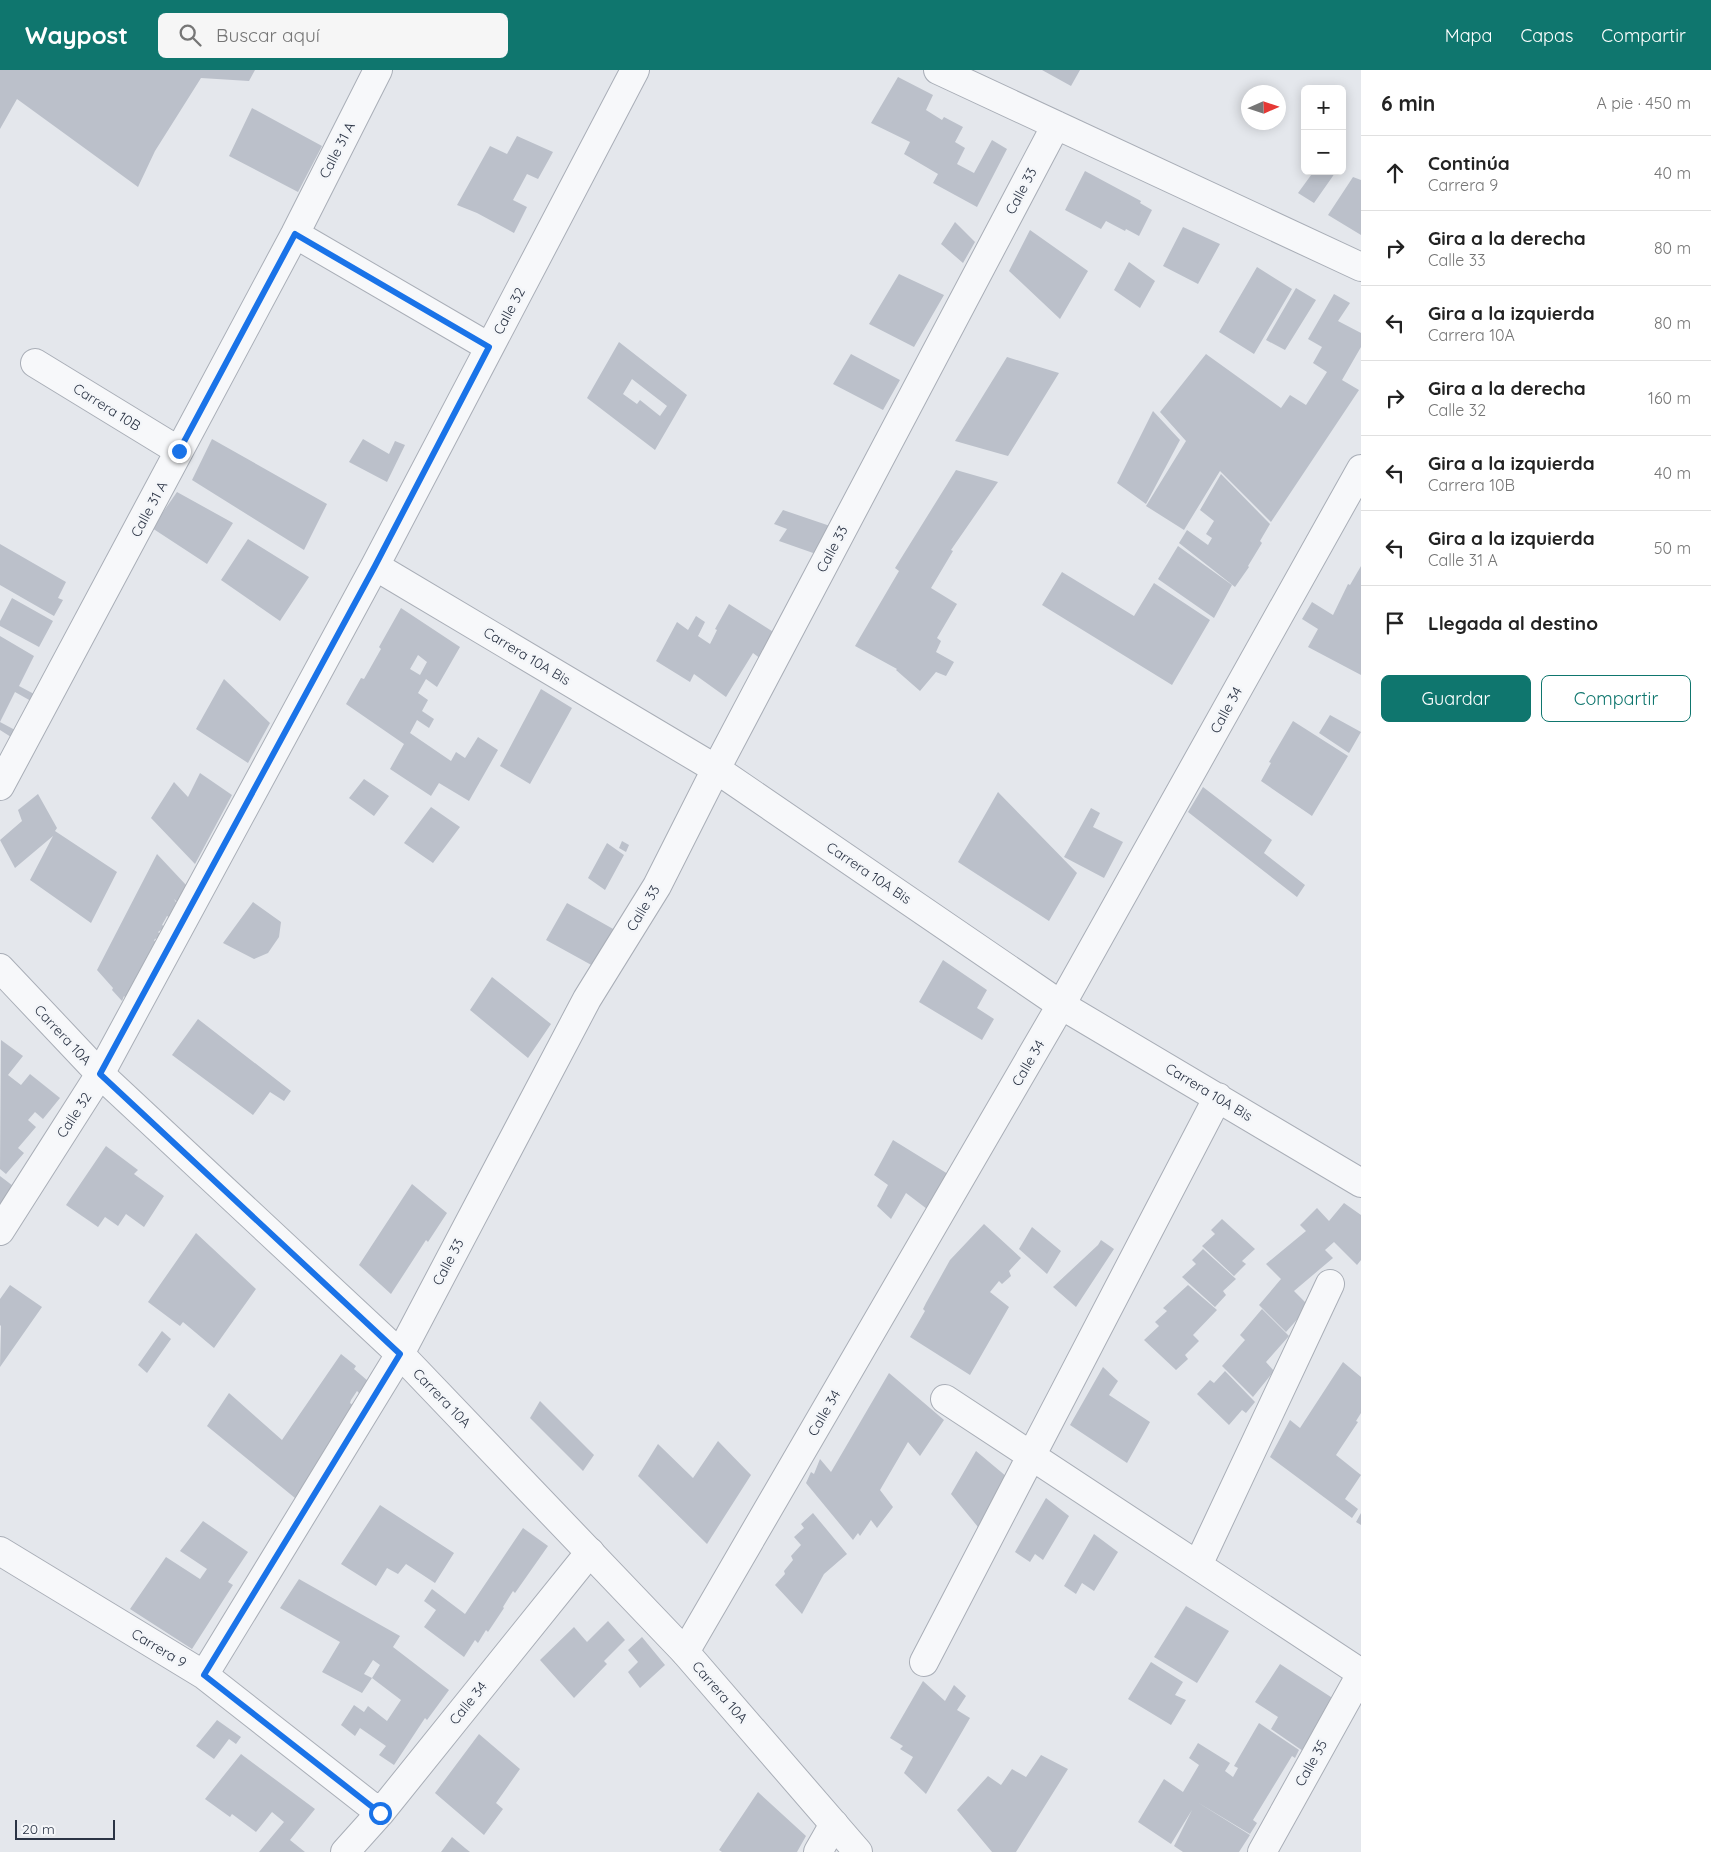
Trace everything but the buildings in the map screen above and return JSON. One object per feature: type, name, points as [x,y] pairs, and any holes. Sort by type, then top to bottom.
[{"type":"street","name":"Calle 31 A","points":[[0,786],[295,234],[378,70]]},
{"type":"street","name":"Calle 32","points":[[0,1230],[100,1074],[375,566],[635,70]]},
{"type":"street","points":[[938,70],[1361,267]]},
{"type":"street","name":"Calle 33","points":[[204,1675],[400,1354],[587,999],[657,886],[716,769],[1056,125]]},
{"type":"street","points":[[295,234],[489,347]]},
{"type":"street","name":"Carrera 10B","points":[[35,363],[179,451]]},
{"type":"street","name":"Calle 34","points":[[685,1652],[1061,1005],[1361,469]]},
{"type":"street","name":"Carrera 10A Bis","points":[[375,566],[716,769],[1061,1005],[1361,1183]]},
{"type":"street","name":"Carrera 10A","points":[[0,968],[100,1074],[400,1354],[685,1652],[858,1852]]},
{"type":"street","points":[[924,1662],[1218,1097]]},
{"type":"street","points":[[1198,1565],[1330,1284]]},
{"type":"street","points":[[945,1399],[1361,1673]]},
{"type":"street","name":"Carrera 9","points":[[0,1551],[204,1675],[380,1813]]},
{"type":"street","name":"Calle 34","points":[[345,1852],[380,1813],[590,1552]]},
{"type":"street","name":"Calle 35","points":[[1262,1852],[1361,1673]]},
{"type":"street","points":[[818,1852],[834,1824]]},
{"type":"route","points":[[179,451],[295,234],[489,347],[375,566],[100,1074],[400,1354],[204,1675],[380,1813]]}]
